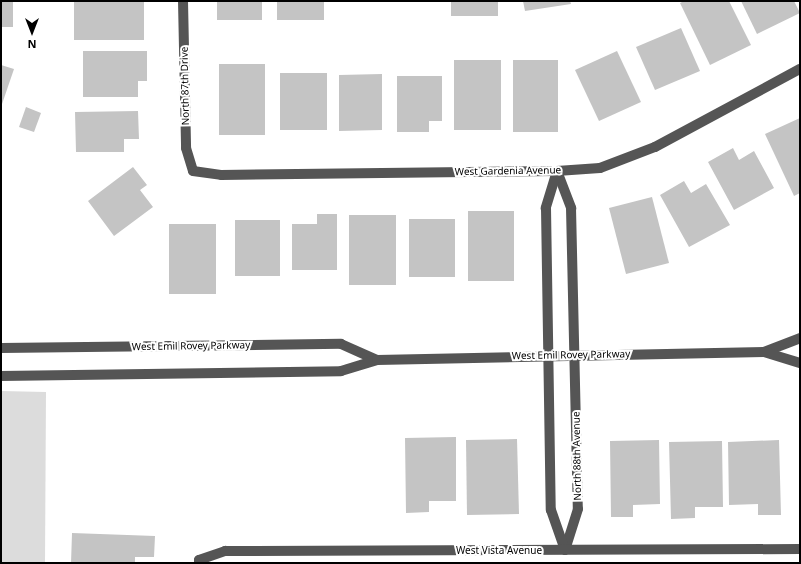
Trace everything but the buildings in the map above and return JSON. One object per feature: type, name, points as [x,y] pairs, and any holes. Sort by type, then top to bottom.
[{"type":"street","name":"North 87th Drive","points":[[183,1],[186,148],[193,171]]},
{"type":"street","name":"West Gardenia Avenue","points":[[193,171],[221,175],[557,171],[600,168],[642,153],[800,69]]},
{"type":"street","name":"North 88th Avenue","points":[[557,171],[571,208],[578,509],[565,550]]},
{"type":"street","points":[[557,171],[546,208],[551,510],[565,550]]},
{"type":"street","name":"West Emil Rovey Parkway","points":[[764,352],[800,338]]},
{"type":"street","name":"West Emil Rovey Parkway","points":[[1,348],[341,344],[377,360]]},
{"type":"street","name":"West Emil Rovey Parkway","points":[[1,376],[341,371],[377,360],[574,355],[764,352],[800,363]]},
{"type":"street","name":"West Vista Avenue","points":[[199,562],[225,552],[800,548]]},
{"type":"shaded area","points":[[1,391],[46,392],[45,563],[1,563]]}]
